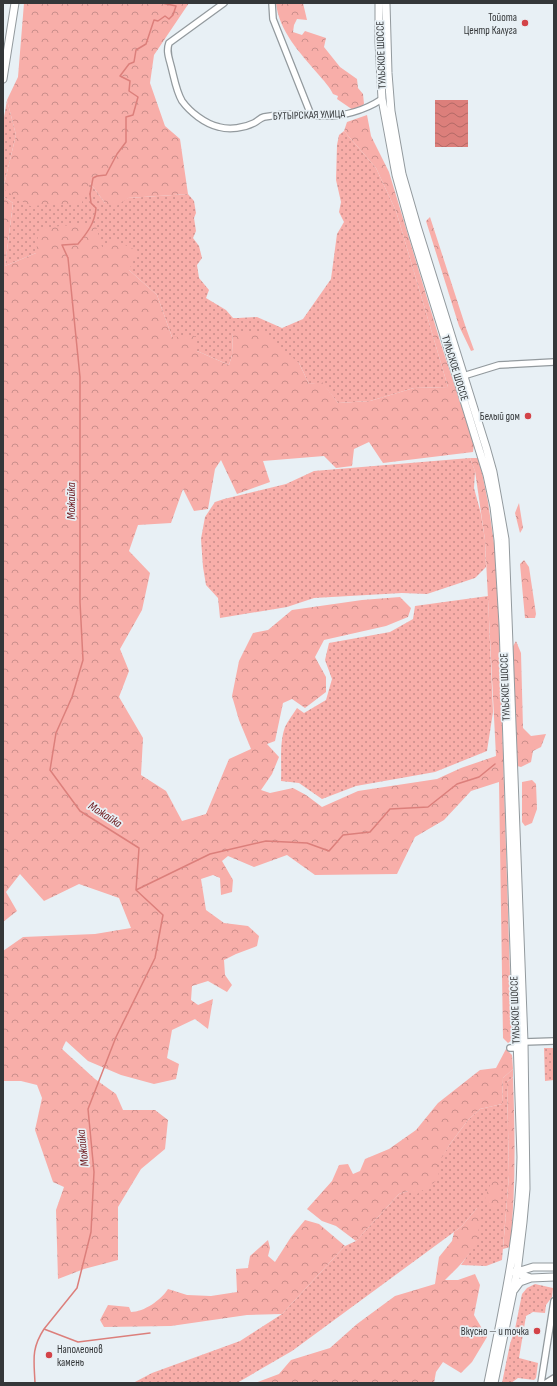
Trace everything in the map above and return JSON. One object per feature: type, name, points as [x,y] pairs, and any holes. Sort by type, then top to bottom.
[{"type":"main road","points":[[3,78],[15,3]]},
{"type":"main road","name":"ТУЛЬСКОЕ ШОССЕ","points":[[379,3],[379,42],[382,99],[396,175],[411,229],[493,472],[505,539],[524,1042],[526,1189],[520,1252],[488,1383]]},
{"type":"main road","name":"ТУЛЬСКОЕ ШОССЕ","points":[[386,3],[388,74],[391,111],[402,174],[488,475],[498,540],[503,633],[513,1048],[521,1157],[513,1293],[494,1383]]},
{"type":"main road","points":[[520,1252],[522,1259],[532,1267]]},
{"type":"main road","points":[[513,1293],[520,1282],[532,1278],[553,1277],[553,1267],[532,1267],[514,1272]]},
{"type":"main road","points":[[514,1272],[532,1278]]},
{"type":"street","name":"БУТЫРСКАЯ УЛИЦА","points":[[224,3],[169,43],[167,49],[176,85],[182,101],[203,120],[218,127],[228,129],[253,123],[262,117],[282,115],[338,115],[356,112],[371,106],[382,99]]},
{"type":"street","points":[[272,3],[273,19],[311,115]]},
{"type":"street","points":[[461,377],[499,365],[554,362]]},
{"type":"street","points":[[524,1042],[554,1041]]},
{"type":"street","points":[[540,1383],[554,1301]]},
{"type":"street","points":[[546,1383],[554,1378]]},
{"type":"green space","points":[[24,3],[189,3],[154,55],[150,83],[165,126],[180,139],[188,194],[128,198],[115,207],[105,203],[90,183],[82,203],[30,206],[3,189],[16,135],[7,100],[18,77]]},
{"type":"green space","points":[[276,3],[303,3],[307,20],[297,19],[293,32],[302,35],[305,31],[326,38],[324,47],[340,67],[357,79],[358,88],[363,94],[364,104],[353,110],[337,99],[338,96],[333,94],[291,41],[281,23]]},
{"type":"green space","points":[[7,100],[16,135],[3,189],[3,123]]},
{"type":"green space","points":[[367,115],[371,136],[389,172],[441,344],[474,444],[473,452],[383,463],[369,442],[354,449],[352,466],[336,468],[324,456],[263,461],[270,482],[237,494],[221,460],[215,469],[208,509],[194,511],[183,489],[171,523],[138,525],[129,551],[150,573],[142,610],[120,649],[129,671],[119,697],[143,738],[141,775],[166,791],[182,821],[206,814],[229,759],[251,749],[239,720],[232,696],[239,661],[253,633],[268,630],[292,610],[362,600],[400,597],[411,608],[408,617],[386,626],[324,640],[315,657],[326,677],[326,692],[305,708],[292,699],[283,703],[275,741],[267,744],[279,757],[272,774],[261,790],[270,793],[293,788],[306,795],[322,807],[358,791],[437,779],[461,768],[496,756],[485,540],[475,471],[470,458],[479,458],[488,502],[495,550],[499,625],[512,1040],[508,1043],[503,1038],[499,782],[471,791],[444,820],[415,837],[397,874],[315,875],[287,855],[254,867],[228,856],[222,861],[233,880],[232,892],[221,895],[220,878],[213,875],[201,879],[206,910],[224,923],[248,926],[259,936],[257,946],[224,960],[225,975],[232,985],[227,992],[208,981],[192,986],[191,1000],[198,1005],[213,999],[208,1029],[195,1019],[172,1030],[167,1058],[179,1064],[176,1079],[154,1084],[121,1075],[88,1061],[66,1041],[62,1049],[95,1079],[116,1094],[123,1110],[155,1110],[168,1120],[165,1149],[141,1169],[118,1207],[118,1260],[84,1269],[58,1279],[56,1210],[64,1187],[53,1182],[35,1130],[42,1098],[37,1085],[21,1081],[3,1081],[3,951],[23,937],[95,934],[131,928],[119,898],[79,884],[44,901],[20,874],[6,892],[17,911],[3,922],[3,198],[4,197],[13,203],[5,266],[36,253],[39,228],[95,223],[103,250],[114,240],[138,251],[129,270],[157,295],[172,337],[196,336],[197,351],[229,365],[232,355],[233,332],[263,333],[299,363],[309,384],[322,382],[338,403],[370,401],[414,388],[448,387],[396,211],[376,168],[344,131],[347,122]]},
{"type":"green space","points":[[344,131],[376,168],[396,211],[448,387],[414,388],[370,401],[338,403],[322,383],[309,384],[299,363],[233,332],[232,355],[229,365],[197,351],[172,337],[157,295],[129,270],[103,250],[36,253],[5,266],[13,203],[4,197],[3,198],[3,189],[90,183],[105,203],[128,198],[188,194],[194,201],[196,231],[193,238],[199,246],[202,258],[197,265],[199,278],[209,290],[206,298],[226,310],[233,318],[257,317],[282,328],[303,319],[331,279],[337,234],[344,222],[339,212],[341,202],[336,180],[337,145],[339,135]]},
{"type":"green space","points":[[430,217],[474,350],[471,351],[459,326],[426,221]]},
{"type":"green space","points":[[470,458],[475,471],[474,488],[481,514],[485,540],[486,567],[475,578],[427,594],[402,593],[314,598],[287,607],[220,618],[218,598],[206,585],[201,539],[205,517],[215,502],[286,484],[314,471]]},
{"type":"green space","points":[[519,503],[523,528],[520,533],[515,513]]},
{"type":"green space","points":[[524,560],[529,567],[536,614],[535,618],[525,618],[520,564]]},
{"type":"green space","points":[[488,596],[493,712],[487,751],[435,772],[356,786],[322,799],[299,783],[281,781],[282,740],[286,725],[297,708],[304,713],[326,700],[332,679],[325,660],[329,643],[390,632],[413,619],[415,606]]},
{"type":"green space","points":[[516,641],[521,653],[523,728],[531,736],[546,734],[541,747],[533,751],[531,762],[521,767],[517,766],[512,648]]},
{"type":"green space","points":[[532,780],[536,784],[537,809],[532,823],[525,826],[522,822],[522,782]]},
{"type":"green space","points":[[544,1048],[554,1048],[554,1080],[545,1081]]},
{"type":"green space","points":[[506,1049],[512,1055],[513,1069],[503,1078],[502,1104],[480,1109],[468,1120],[450,1144],[438,1164],[439,1179],[417,1194],[408,1191],[399,1194],[356,1241],[336,1226],[322,1221],[307,1209],[332,1181],[339,1165],[348,1164],[353,1174],[360,1171],[365,1159],[389,1149],[416,1130],[438,1103],[480,1070],[496,1068]]},
{"type":"green space","points":[[513,1069],[513,1077],[507,1082],[509,1175],[502,1260],[486,1266],[461,1265],[470,1252],[477,1208],[462,1226],[292,1351],[237,1383],[133,1383],[152,1373],[240,1341],[282,1314],[345,1246],[356,1241],[399,1194],[408,1191],[437,1164],[468,1120],[480,1109],[502,1104],[503,1078]]},
{"type":"green space","points":[[513,1077],[515,1141],[513,1204],[510,1247],[503,1249],[509,1175],[507,1082]]},
{"type":"green space","points":[[494,1175],[502,1184],[500,1206],[494,1209],[488,1207],[485,1198]]},
{"type":"green space","points":[[477,1208],[481,1210],[476,1242],[465,1259],[445,1280],[458,1280],[475,1274],[480,1285],[474,1315],[487,1337],[472,1362],[461,1373],[443,1362],[436,1372],[434,1383],[255,1383],[279,1374],[291,1360],[330,1348],[357,1324],[395,1296],[435,1284],[439,1257],[452,1241],[454,1232],[462,1226]]},
{"type":"green space","points":[[305,1220],[319,1224],[345,1246],[282,1314],[247,1315],[171,1326],[104,1327],[100,1320],[108,1305],[129,1307],[131,1312],[141,1310],[152,1305],[168,1289],[187,1295],[211,1296],[237,1292],[236,1269],[248,1268],[250,1256],[268,1240],[270,1248],[268,1256],[275,1262],[291,1237]]},
{"type":"green space","points":[[535,1284],[553,1288],[552,1297],[546,1305],[545,1313],[533,1312],[526,1316],[519,1358],[538,1363],[536,1378],[534,1380],[518,1378],[511,1383],[502,1383],[522,1294],[527,1288]]},
{"type":"water","points":[[435,100],[468,100],[468,147],[435,147]]},
{"type":"waterway","name":"Можайка","points":[[44,1329],[77,1288],[91,1232],[94,1172],[88,1109],[116,1037],[155,958],[163,915],[136,890],[139,848],[80,811],[50,770],[56,733],[72,697],[83,660],[80,602],[80,377],[68,258],[62,245],[78,244],[87,232],[94,218],[96,208],[91,203],[90,194],[93,178],[106,175],[117,154],[126,142],[126,117],[133,115],[138,97],[129,91],[130,81],[120,76],[129,64],[134,62],[136,50],[146,44],[154,20],[158,21],[165,16],[169,19],[173,15],[176,6],[162,3]]},
{"type":"waterway","points":[[136,890],[210,854],[266,841],[307,843],[329,851],[343,835],[370,832],[390,809],[428,807],[457,784],[479,777],[495,764]]},
{"type":"waterway","points":[[35,1383],[34,1355],[37,1343],[44,1329],[78,1342],[150,1333]]},
{"type":"place","name":"Тойота Центр Калуга","points":[[525,23]]},
{"type":"place","name":"Белый дом","points":[[528,416]]},
{"type":"place","name":"Вкусно — и точка","points":[[537,1331]]},
{"type":"place","name":"Наполеонов камень","points":[[49,1355]]}]
